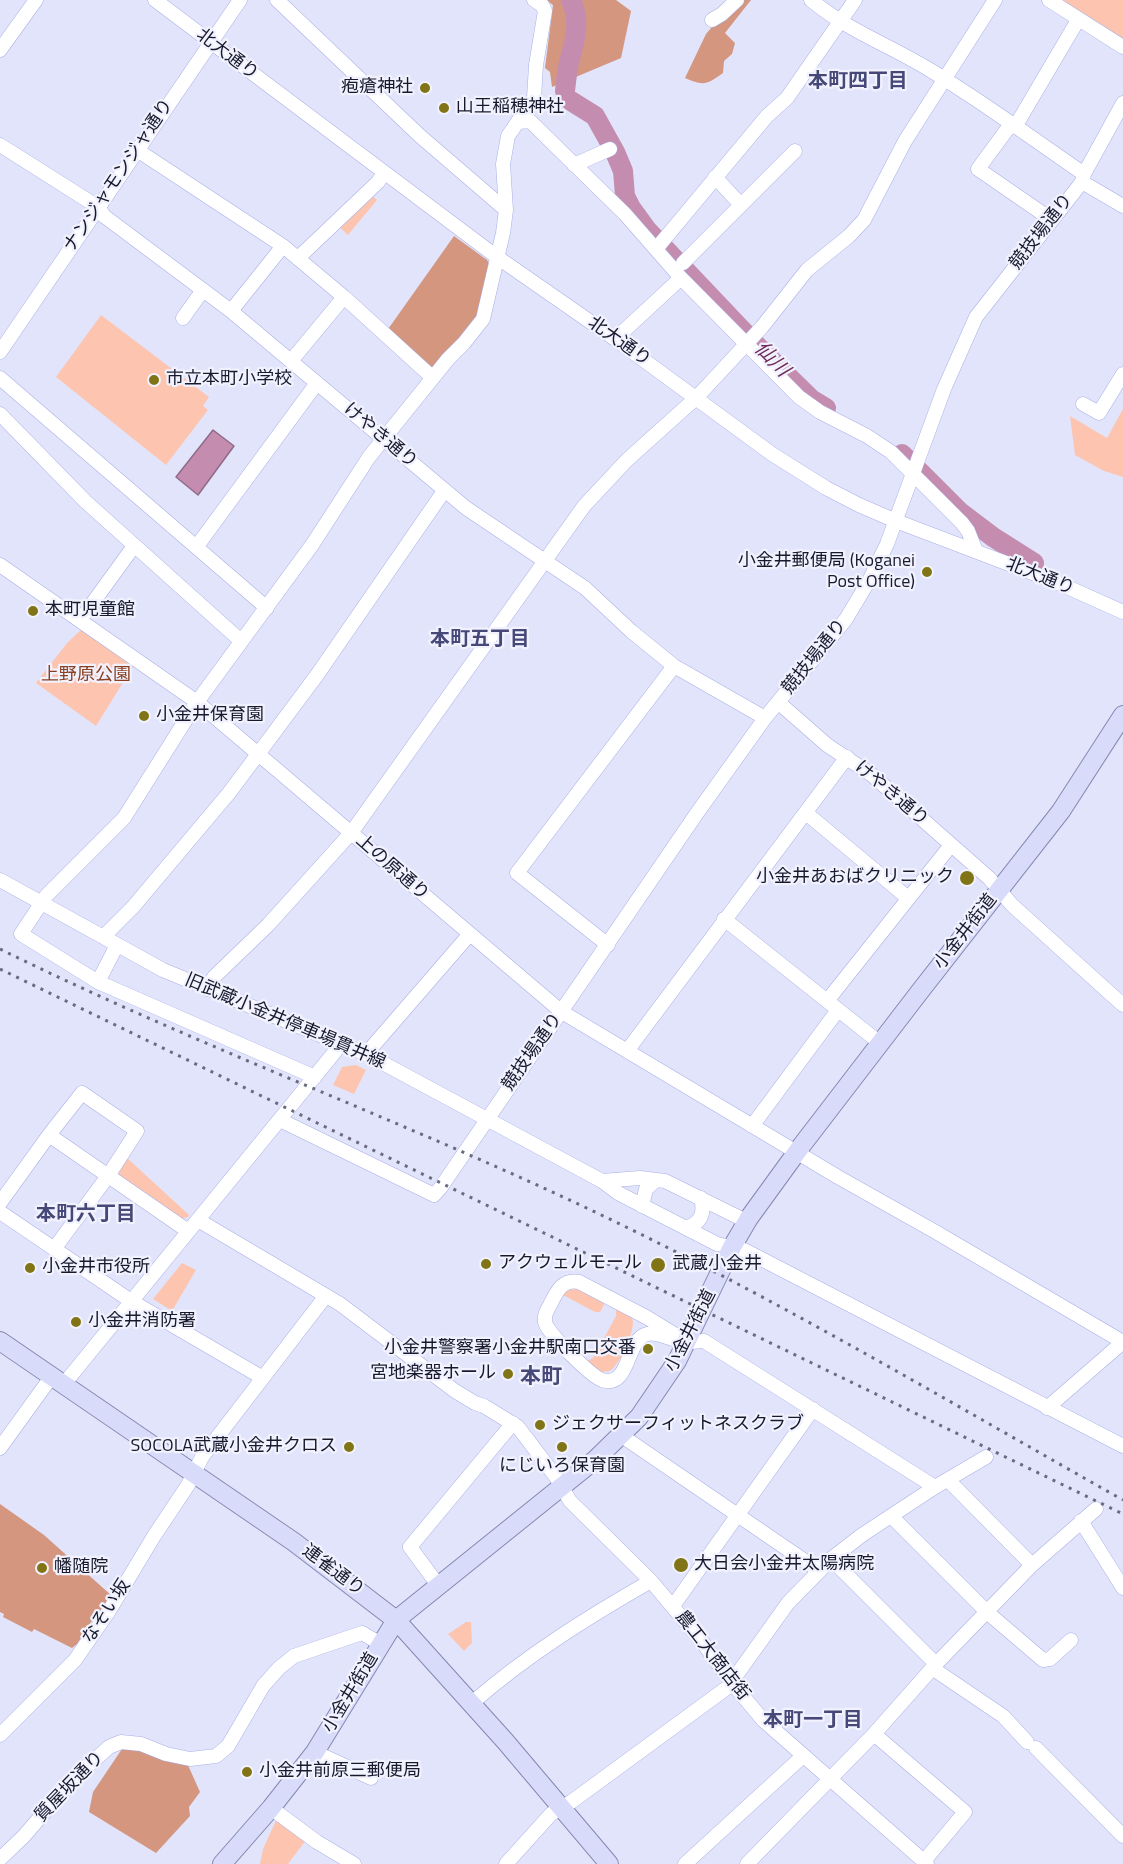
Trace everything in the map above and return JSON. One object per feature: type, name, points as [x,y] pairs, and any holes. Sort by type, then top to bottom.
[{"type":"main road","name":"小金井街道","points":[[222,1864],[272,1808],[315,1752],[396,1620],[622,1436],[653,1398],[687,1342],[732,1247],[741,1216],[796,1152],[1061,811],[1123,715]]},
{"type":"main road","name":"連雀通り","points":[[0,1341],[294,1542],[396,1620],[472,1703],[609,1864]]},
{"type":"street","points":[[0,50],[36,0]]},
{"type":"street","name":"北大通り","points":[[155,0],[497,257],[615,339],[772,454],[826,488],[896,521],[1056,582],[1123,612]]},
{"type":"street","name":"ナンジャモンジャ通り","points":[[0,352],[240,0]]},
{"type":"street","points":[[277,0],[420,136],[506,210]]},
{"type":"street","points":[[315,1077],[98,982],[21,934],[40,902],[124,818],[197,702],[312,545],[369,457],[483,319],[506,210],[504,157],[508,136],[525,121],[536,93],[536,65],[545,11],[534,0]]},
{"type":"street","points":[[712,20],[737,0]]},
{"type":"street","points":[[811,0],[839,22],[896,49],[945,79],[1013,125],[1123,206]]},
{"type":"street","points":[[659,244],[767,116],[787,98],[855,0]]},
{"type":"street","points":[[207,989],[214,977],[268,925],[351,833],[591,498],[627,460],[696,398],[749,341],[807,270],[849,236],[864,220],[905,141],[995,0]]},
{"type":"street","points":[[1049,0],[1123,47]]},
{"type":"street","points":[[1052,220],[978,169],[1013,125],[1078,20]]},
{"type":"street","name":"競技場通り","points":[[280,1120],[434,1195],[441,1188],[697,813],[765,718],[846,619],[877,566],[955,361],[976,316],[1083,178],[1123,103]]},
{"type":"street","points":[[525,121],[659,244],[681,278],[749,341],[810,406],[867,436],[915,467],[968,531],[976,551]]},
{"type":"street","name":"けやき通り","points":[[0,145],[98,207],[104,216],[231,311],[444,491],[585,588],[631,631],[674,666],[765,718]]},
{"type":"street","points":[[574,165],[610,149]]},
{"type":"street","points":[[137,150],[283,246],[344,297],[433,378]]},
{"type":"street","points":[[682,263],[795,151]]},
{"type":"street","points":[[298,258],[378,182],[384,173]]},
{"type":"street","points":[[715,177],[741,205]]},
{"type":"street","points":[[231,311],[283,246]]},
{"type":"street","points":[[615,339],[681,278]]},
{"type":"street","points":[[183,318],[203,290]]},
{"type":"street","points":[[291,361],[344,297]]},
{"type":"street","points":[[1083,404],[1099,412],[1123,374]]},
{"type":"street","points":[[0,378],[267,608]]},
{"type":"street","points":[[197,546],[317,382]]},
{"type":"street","points":[[0,414],[85,501],[241,641]]},
{"type":"street","points":[[103,937],[133,907],[229,793],[317,675],[444,491]]},
{"type":"street","points":[[81,619],[134,546]]},
{"type":"street","name":"上の原通り","points":[[0,565],[81,619],[197,702],[562,1012],[796,1152],[1123,1342]]},
{"type":"street","points":[[608,945],[517,873],[674,666]]},
{"type":"street","name":"けやき通り","points":[[778,702],[827,745],[872,775],[951,844],[999,889],[1012,905],[1123,1005]]},
{"type":"street","points":[[627,1051],[847,757]]},
{"type":"street","points":[[806,813],[908,898]]},
{"type":"street","points":[[752,1126],[832,1005],[908,898],[951,844]]},
{"type":"street","name":"旧武蔵小金井停車場貫井線","points":[[0,880],[163,970],[366,1054],[602,1181],[642,1206],[717,1244],[744,1250],[1123,1446]]},
{"type":"street","points":[[724,919],[880,1043]]},
{"type":"street","points":[[366,1054],[469,935]]},
{"type":"street","points":[[98,982],[117,945]]},
{"type":"street","points":[[0,1448],[58,1380],[131,1301],[342,1043]]},
{"type":"street","points":[[0,1203],[82,1093],[137,1131],[108,1176],[54,1249]]},
{"type":"street","points":[[49,1135],[188,1231]]},
{"type":"street","points":[[602,1181],[640,1178],[676,1185],[741,1216]]},
{"type":"street","points":[[642,1206],[646,1189],[656,1180]]},
{"type":"street","points":[[686,1228],[695,1224],[701,1217],[703,1209],[701,1198]]},
{"type":"street","points":[[0,1212],[131,1301],[262,1378]]},
{"type":"street","name":"農工大商店街","points":[[198,1220],[349,1311],[455,1391],[513,1423],[532,1443],[570,1500],[651,1581],[763,1720],[925,1863]]},
{"type":"street","points":[[633,1310],[639,1320],[637,1340],[619,1377],[612,1381],[603,1380],[593,1374],[548,1329],[544,1319],[558,1288],[571,1281],[579,1282],[633,1310],[669,1329],[687,1342]]},
{"type":"street","name":"なそい坂","points":[[0,1735],[75,1659],[109,1611],[188,1485],[202,1457],[325,1297]]},
{"type":"street","points":[[637,1340],[644,1335],[656,1333],[687,1342],[704,1341],[935,1486]]},
{"type":"street","points":[[1047,1408],[1123,1342]]},
{"type":"street","points":[[672,1606],[813,1409]]},
{"type":"street","points":[[438,1585],[410,1547],[513,1423]]},
{"type":"street","points":[[622,1436],[818,1570]]},
{"type":"street","points":[[506,1864],[547,1817],[572,1802],[732,1683],[788,1603],[818,1570],[862,1535],[935,1486],[986,1457]]},
{"type":"street","points":[[948,1479],[1032,1565]]},
{"type":"street","points":[[747,1864],[874,1734],[934,1666],[988,1613],[1032,1565],[1095,1509]]},
{"type":"street","points":[[891,1516],[988,1613],[1043,1660],[1050,1659],[1071,1640]]},
{"type":"street","points":[[1081,1521],[1123,1588]]},
{"type":"street","points":[[831,1559],[934,1666],[1003,1716],[1123,1836]]},
{"type":"street","points":[[472,1703],[560,1635],[651,1581]]},
{"type":"street","name":"質屋坂通り","points":[[0,1858],[24,1836],[73,1779],[109,1747],[121,1742],[141,1744],[166,1754],[190,1759],[216,1756],[228,1746],[263,1686],[279,1668],[294,1656],[362,1633],[381,1644]]},
{"type":"street","points":[[874,1734],[966,1812],[925,1863]]},
{"type":"street","points":[[315,1752],[371,1778]]},
{"type":"street","points":[[685,1864],[803,1756]]},
{"type":"street","points":[[272,1808],[317,1842],[354,1864]]},
{"type":"green space","points":[[1060,0],[1123,0],[1123,41]]},
{"type":"green space","points":[[370,194],[377,200],[348,235],[337,225]]},
{"type":"green space","points":[[101,315],[209,397],[203,406],[208,410],[166,465],[56,377]]},
{"type":"green space","points":[[1123,409],[1123,477],[1104,471],[1075,455],[1070,416],[1107,438]]},
{"type":"green space","name":"上野原公園","points":[[83,628],[134,665],[96,726],[36,683],[67,643]]},
{"type":"green space","points":[[356,1065],[366,1070],[354,1094],[333,1085],[342,1067]]},
{"type":"green space","points":[[126,1157],[189,1215],[188,1217],[181,1219],[120,1177],[117,1169]]},
{"type":"green space","points":[[182,1263],[196,1270],[172,1311],[153,1299]]},
{"type":"green space","points":[[577,1289],[603,1301],[604,1305],[600,1312],[595,1312],[563,1295],[567,1290]]},
{"type":"green space","points":[[616,1308],[631,1316],[632,1330],[619,1361],[611,1370],[602,1372],[587,1361],[596,1353],[616,1316]]},
{"type":"green space","points":[[466,1622],[471,1622],[472,1643],[464,1651],[448,1634]]},
{"type":"green space","points":[[278,1816],[306,1840],[288,1864],[260,1864],[263,1849]]},
{"type":"shaded area","points":[[546,0],[616,0],[631,11],[621,58],[552,87],[550,72],[545,68],[553,5]]},
{"type":"shaded area","points":[[735,0],[751,0],[725,33],[735,43],[732,54],[724,61],[723,73],[705,83],[685,78],[706,34]]},
{"type":"shaded area","points":[[454,236],[487,260],[491,266],[479,319],[430,371],[386,332]]},
{"type":"shaded area","points":[[213,430],[234,446],[198,495],[176,477]]},
{"type":"shaded area","points":[[0,1504],[44,1535],[112,1596],[72,1648],[34,1629],[32,1632],[3,1617],[4,1614],[0,1612]]},
{"type":"shaded area","points":[[124,1746],[187,1763],[200,1792],[189,1807],[190,1816],[156,1853],[89,1812],[93,1792]]},
{"type":"waterway","name":"仙川","points":[[565,91],[576,31],[576,16],[571,0]]},
{"type":"waterway","name":"仙川","points":[[571,101],[595,116],[623,171],[625,196],[647,230],[758,347],[811,399],[826,408]]},
{"type":"waterway","name":"仙川","points":[[902,454],[960,512],[993,537],[1034,563]]},
{"type":"railway","points":[[0,949],[215,1047],[504,1170],[646,1237],[852,1346],[1123,1500]]},
{"type":"railway","points":[[0,969],[1123,1514]]},
{"type":"place","name":"疱瘡神社","points":[[425,88]]},
{"type":"place","name":"山王稲穂神社","points":[[444,108]]},
{"type":"place","name":"市立本町小学校","points":[[154,380]]},
{"type":"place","name":"小金井郵便局 (Koganei Post Office)","points":[[927,572]]},
{"type":"place","name":"本町児童館","points":[[33,611]]},
{"type":"place","name":"小金井保育園","points":[[144,716]]},
{"type":"place","name":"小金井あおばクリニック","points":[[967,878]]},
{"type":"place","name":"アクウェルモール","points":[[486,1264]]},
{"type":"place","name":"武蔵小金井","points":[[658,1265]]},
{"type":"place","name":"小金井市役所","points":[[30,1268]]},
{"type":"place","name":"小金井消防署","points":[[76,1322]]},
{"type":"place","name":"小金井警察署小金井駅南口交番","points":[[648,1349]]},
{"type":"place","name":"宮地楽器ホール","points":[[508,1374]]},
{"type":"place","name":"ジェクサーフィットネスクラブ","points":[[540,1425]]},
{"type":"place","name":"SOCOLA武蔵小金井クロス","points":[[349,1447]]},
{"type":"place","name":"にじいろ保育園","points":[[562,1447]]},
{"type":"place","name":"大日会小金井太陽病院","points":[[681,1565]]},
{"type":"place","name":"幡随院","points":[[42,1568]]},
{"type":"place","name":"小金井前原三郵便局","points":[[247,1772]]},
{"type":"district","name":"本町四丁目","points":[[858,82]]},
{"type":"district","name":"本町五丁目","points":[[480,640]]},
{"type":"district","name":"本町六丁目","points":[[86,1215]]},
{"type":"district","name":"本町","points":[[541,1378]]},
{"type":"district","name":"本町一丁目","points":[[813,1721]]}]
